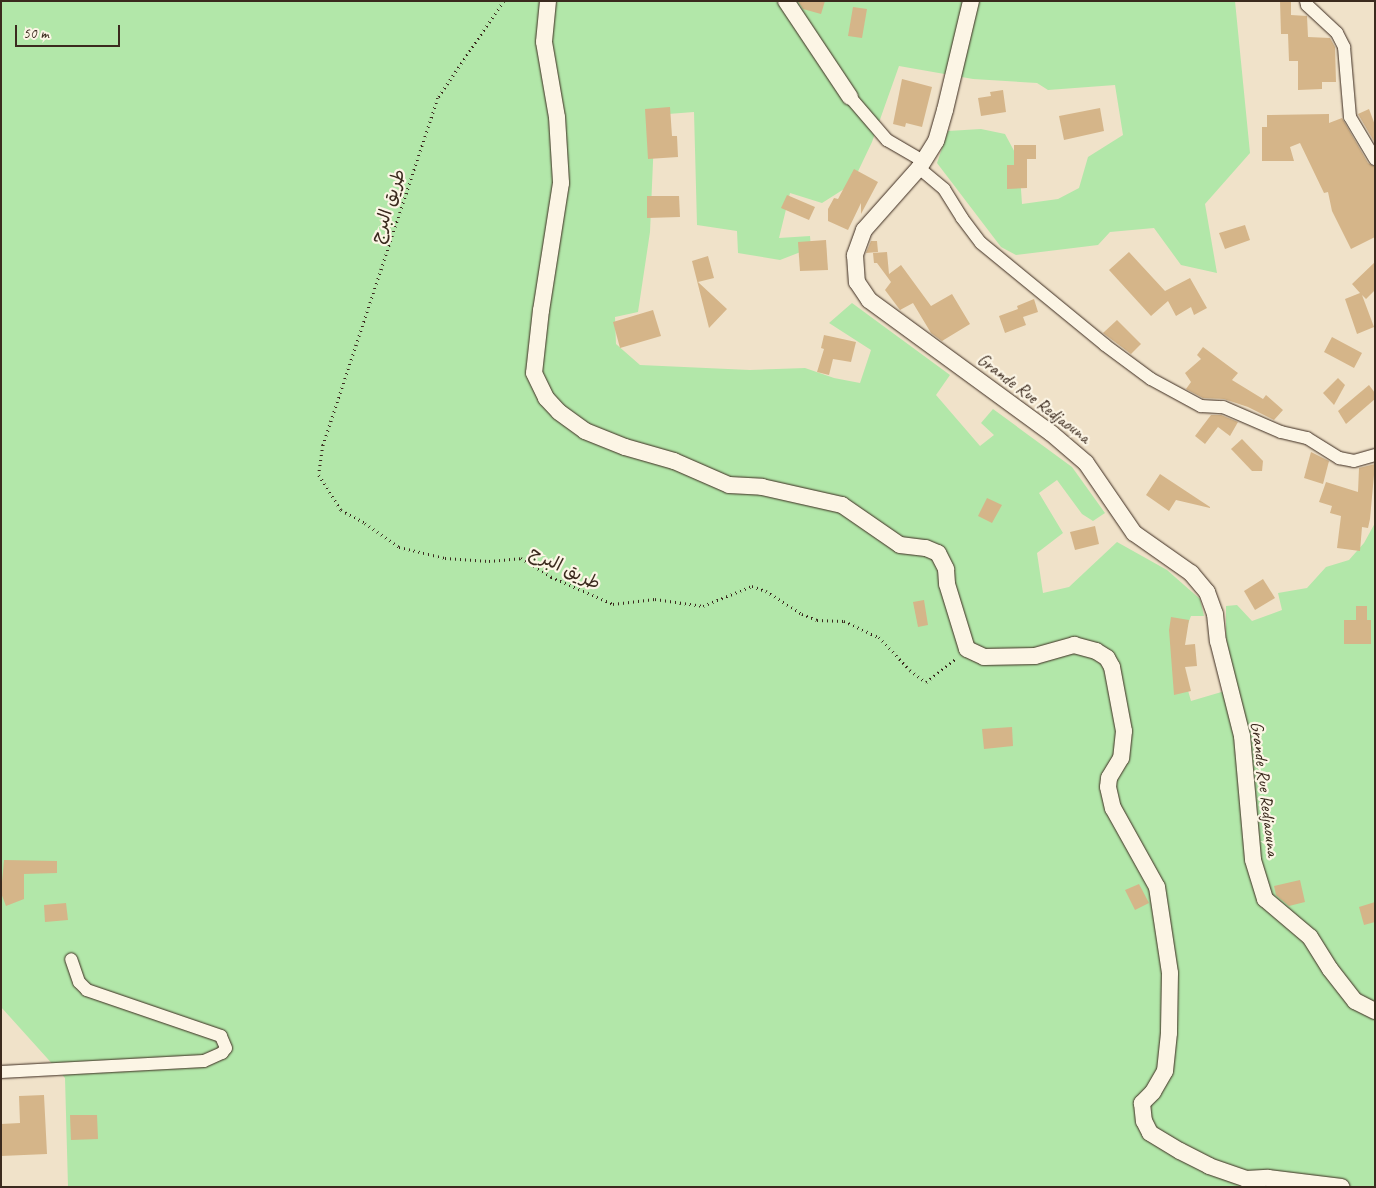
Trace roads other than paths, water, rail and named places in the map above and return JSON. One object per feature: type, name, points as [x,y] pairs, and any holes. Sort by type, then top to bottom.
[{"type":"street","points":[[548,1],[544,42],[557,117],[561,183],[553,246],[541,310],[534,373],[546,398],[559,412],[586,431],[617,444],[674,460],[729,485],[762,487],[842,505],[900,545],[926,548],[938,553],[946,569],[947,584],[967,649],[984,657],[1002,655],[1015,657],[1035,656],[1074,645],[1096,651],[1107,658],[1112,667],[1124,731],[1121,758],[1108,778],[1108,787],[1113,808],[1157,887],[1170,973],[1169,1033],[1164,1071],[1153,1092],[1142,1103],[1144,1121],[1150,1133],[1209,1166],[1246,1179],[1268,1178],[1341,1187]]},
{"type":"street","points":[[786,1],[850,97],[887,140],[921,164],[944,189],[962,218],[981,242],[1105,345],[1151,379],[1201,406],[1223,407],[1282,432],[1307,438],[1339,458],[1354,461],[1375,455]]},
{"type":"street","name":"Grande Rue Redjaouna","points":[[971,1],[946,110],[936,141],[921,164],[864,230],[855,255],[857,282],[869,300],[1051,433],[1086,463],[1134,533],[1191,573],[1207,592],[1215,614],[1218,642],[1242,736],[1253,860],[1265,900],[1310,937],[1330,969],[1355,1001],[1375,1011]]},
{"type":"street","points":[[1306,1],[1307,5],[1337,33],[1344,46],[1350,117],[1375,159]]},
{"type":"street","points":[[1,1072],[204,1062],[226,1048],[221,1036],[88,990],[79,982],[71,959]]}]
